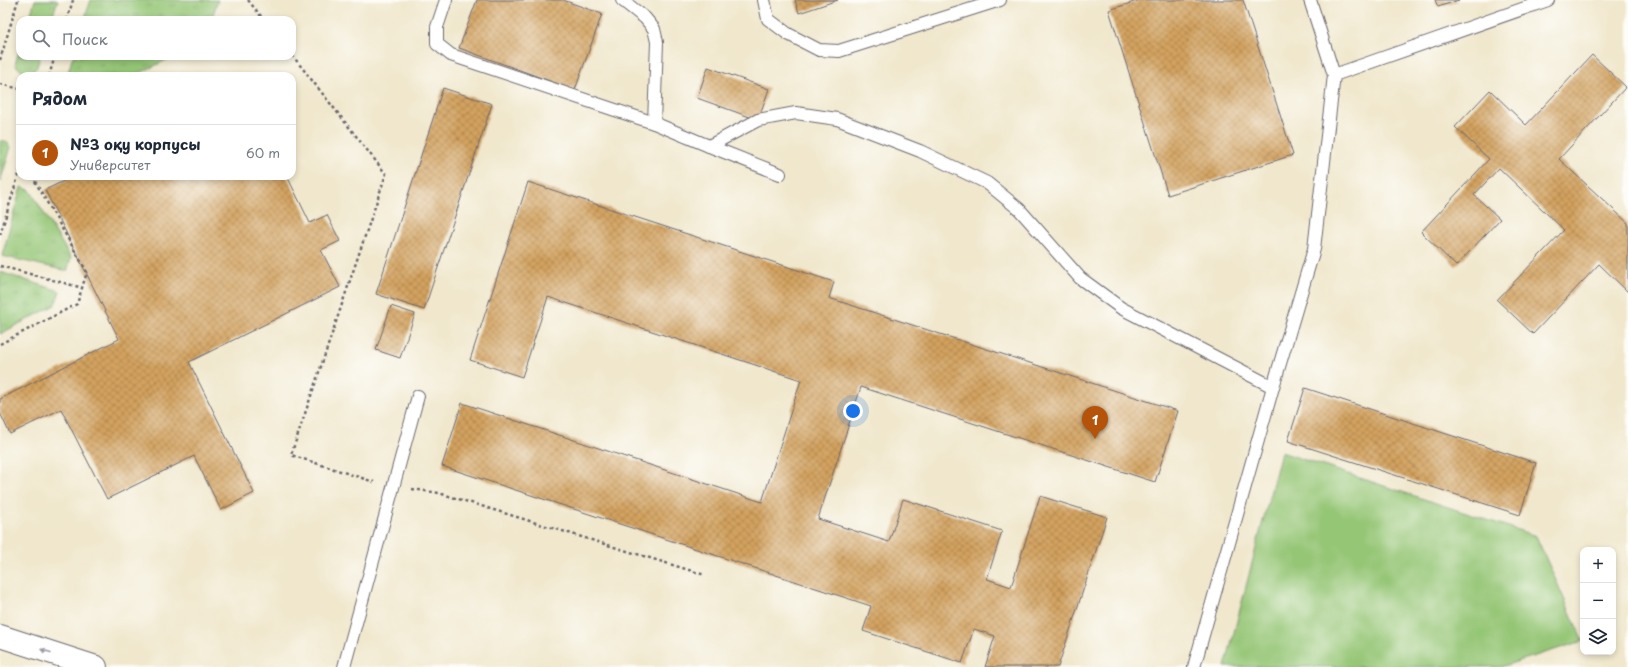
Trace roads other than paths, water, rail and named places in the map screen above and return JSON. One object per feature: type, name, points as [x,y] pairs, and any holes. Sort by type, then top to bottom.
[{"type":"main road","points":[[0,636],[96,667]]},
{"type":"lane","points":[[446,0],[437,27],[437,44],[451,55],[654,123],[780,174]]},
{"type":"lane","points":[[622,0],[645,18],[654,29],[657,42],[654,123]]},
{"type":"lane","points":[[764,0],[768,19],[788,34],[819,50],[839,51],[1000,0]]},
{"type":"lane","points":[[1194,667],[1314,248],[1334,75],[1310,0]]},
{"type":"lane","points":[[1334,75],[1548,0]]},
{"type":"lane","points":[[709,146],[758,120],[796,113],[838,119],[920,151],[987,183],[1019,208],[1080,278],[1121,308],[1273,387]]},
{"type":"lane","points":[[344,667],[418,396]]},
{"type":"place","name":"№3 оқу корпусы","points":[[1095,439]]}]
